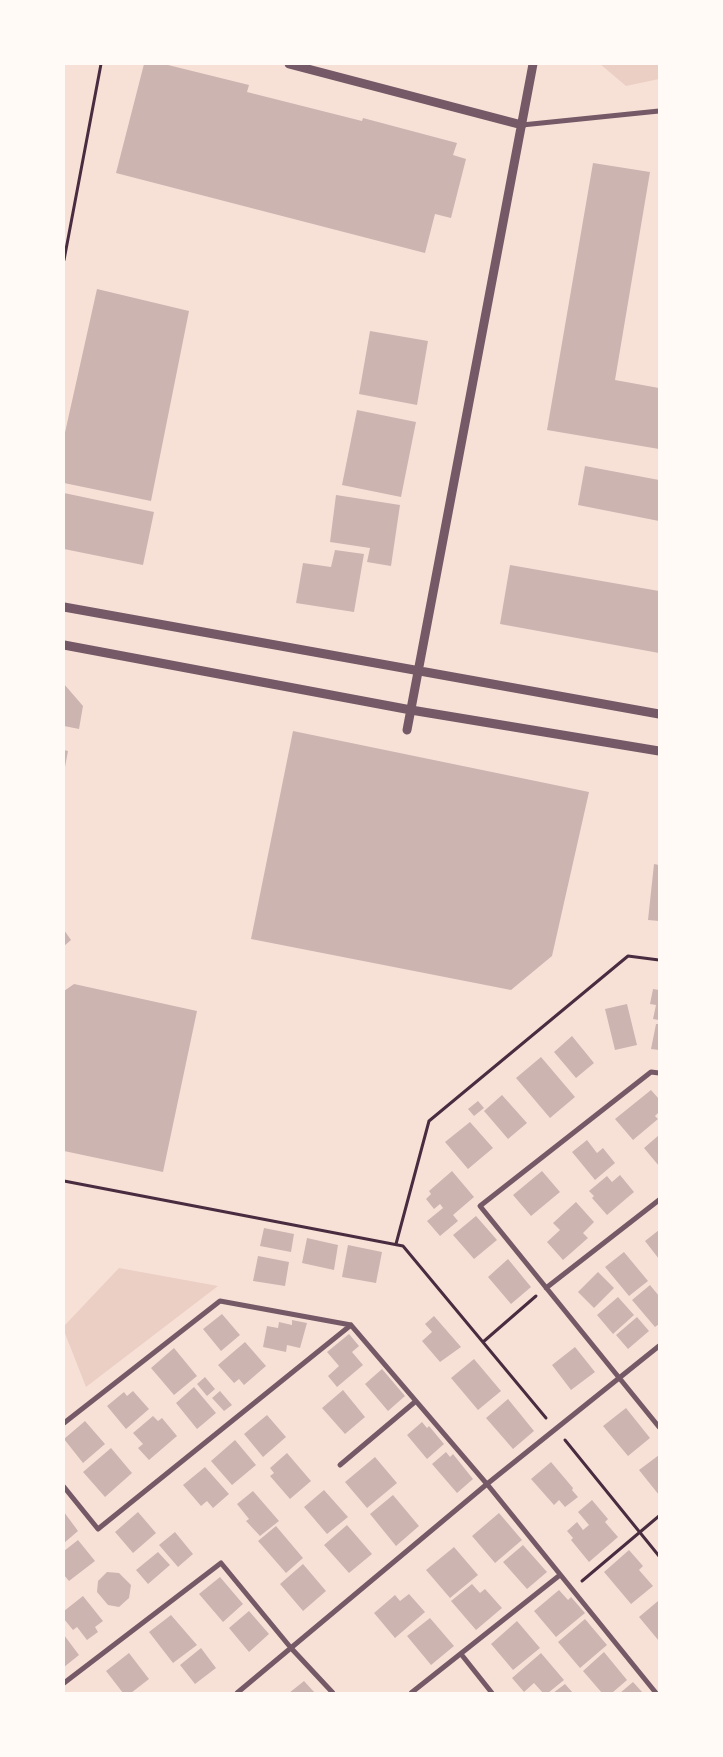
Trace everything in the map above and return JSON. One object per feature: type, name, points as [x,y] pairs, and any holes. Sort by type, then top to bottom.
[{"type":"street","points":[[289,64],[522,125],[659,111]]},
{"type":"street","points":[[407,730],[534,64]]},
{"type":"street","points":[[64,606],[659,714]]},
{"type":"street","points":[[64,645],[411,710],[659,751]]},
{"type":"street","points":[[659,1074],[651,1072],[480,1206],[659,1427]]},
{"type":"street","points":[[546,1288],[659,1200]]},
{"type":"street","points":[[64,1423],[220,1301],[351,1325],[487,1484],[656,1693]]},
{"type":"street","points":[[64,1487],[98,1529],[351,1325]]},
{"type":"street","points":[[237,1693],[487,1484],[659,1346]]},
{"type":"street","points":[[340,1465],[416,1401]]},
{"type":"street","points":[[64,1683],[221,1563],[292,1648],[333,1693]]},
{"type":"street","points":[[411,1693],[560,1575]]},
{"type":"street","points":[[461,1654],[492,1693]]},
{"type":"path","points":[[64,260],[101,64]]},
{"type":"path","points":[[396,1244],[429,1121],[628,956],[659,960]]},
{"type":"path","points":[[64,1181],[403,1246],[659,1556]]},
{"type":"path","points":[[483,1342],[546,1288]]},
{"type":"path","points":[[572,1590],[659,1516]]},
{"type":"shaded area","points":[[600,64],[659,64],[659,79],[626,86]]},
{"type":"shaded area","points":[[119,1268],[218,1286],[86,1387],[64,1331],[64,1326]]},
{"type":"building","points":[[144,64],[164,64],[249,85],[247,92],[362,121],[363,118],[457,143],[453,155],[466,159],[451,218],[435,214],[425,253],[116,173]]},
{"type":"building","points":[[593,163],[650,172],[615,380],[659,388],[659,449],[547,430]]},
{"type":"building","points":[[97,289],[189,311],[151,501],[64,483],[64,437]]},
{"type":"building","points":[[370,331],[428,341],[417,405],[359,394]]},
{"type":"building","points":[[357,410],[416,422],[401,497],[342,485]]},
{"type":"building","points":[[585,466],[659,480],[659,521],[578,505]]},
{"type":"building","points":[[64,493],[154,512],[143,565],[64,549]]},
{"type":"building","points":[[336,495],[400,505],[391,566],[367,562],[370,548],[330,542]]},
{"type":"building","points":[[335,550],[364,554],[354,612],[296,603],[303,563],[331,567]]},
{"type":"building","points":[[510,565],[659,591],[659,653],[500,624]]},
{"type":"building","points":[[64,684],[83,706],[79,729],[64,726]]},
{"type":"building","points":[[293,731],[589,792],[552,956],[511,990],[251,939]]},
{"type":"building","points":[[64,750],[68,751],[65,767],[64,767]]},
{"type":"building","points":[[654,864],[659,865],[659,921],[648,920]]},
{"type":"building","points":[[64,930],[71,940],[64,946]]},
{"type":"building","points":[[74,984],[197,1011],[163,1172],[64,1151],[64,991]]},
{"type":"building","points":[[653,989],[659,990],[659,1020],[653,1019],[656,1005],[650,1004]]},
{"type":"building","points":[[627,1004],[637,1045],[615,1050],[605,1009]]},
{"type":"building","points":[[656,1024],[659,1024],[659,1050],[651,1049]]},
{"type":"building","points":[[572,1036],[594,1063],[576,1078],[554,1052]]},
{"type":"building","points":[[541,1057],[575,1097],[550,1118],[516,1078]]},
{"type":"building","points":[[651,1090],[659,1099],[659,1112],[655,1116],[658,1119],[633,1140],[615,1119]]},
{"type":"building","points":[[502,1095],[527,1123],[508,1139],[484,1111]]},
{"type":"building","points":[[478,1101],[484,1108],[474,1116],[468,1109]]},
{"type":"building","points":[[470,1122],[493,1148],[468,1169],[445,1142]]},
{"type":"building","points":[[659,1135],[659,1166],[644,1148]]},
{"type":"building","points":[[587,1140],[597,1153],[603,1148],[615,1163],[595,1180],[572,1152]]},
{"type":"building","points":[[452,1171],[474,1197],[453,1215],[458,1221],[440,1236],[427,1221],[443,1208],[440,1204],[434,1209],[426,1199],[431,1194],[429,1191]]},
{"type":"building","points":[[542,1171],[560,1192],[531,1216],[513,1195]]},
{"type":"building","points":[[620,1175],[634,1192],[607,1215],[592,1198],[594,1196],[589,1191],[607,1176],[612,1182]]},
{"type":"building","points":[[576,1202],[594,1222],[583,1233],[588,1238],[563,1260],[547,1242],[560,1230],[553,1223]]},
{"type":"building","points":[[476,1216],[497,1240],[474,1259],[453,1235]]},
{"type":"building","points":[[264,1228],[294,1234],[291,1252],[260,1246]]},
{"type":"building","points":[[659,1230],[659,1259],[645,1241]]},
{"type":"building","points":[[307,1238],[338,1245],[334,1270],[302,1263]]},
{"type":"building","points":[[348,1245],[382,1252],[376,1283],[342,1277]]},
{"type":"building","points":[[624,1252],[648,1281],[629,1296],[605,1267]]},
{"type":"building","points":[[258,1256],[289,1262],[285,1286],[253,1281]]},
{"type":"building","points":[[508,1259],[531,1287],[511,1304],[488,1277]]},
{"type":"building","points":[[598,1272],[614,1288],[594,1308],[578,1292]]},
{"type":"building","points":[[650,1285],[659,1296],[659,1324],[655,1327],[632,1300]]},
{"type":"building","points":[[618,1297],[634,1315],[613,1334],[597,1315]]},
{"type":"building","points":[[222,1314],[240,1335],[221,1351],[203,1329]]},
{"type":"building","points":[[434,1316],[461,1347],[440,1362],[422,1341],[432,1332],[425,1324]]},
{"type":"building","points":[[637,1317],[649,1331],[628,1349],[616,1335]]},
{"type":"building","points":[[292,1320],[307,1323],[300,1348],[287,1345],[286,1352],[263,1347],[267,1326],[278,1328],[279,1322],[292,1325]]},
{"type":"building","points":[[349,1334],[359,1346],[352,1352],[363,1365],[337,1387],[328,1376],[339,1366],[327,1352]]},
{"type":"building","points":[[245,1342],[266,1366],[244,1385],[239,1379],[234,1383],[218,1365]]},
{"type":"building","points":[[575,1347],[595,1372],[571,1390],[552,1365]]},
{"type":"building","points":[[174,1348],[197,1376],[174,1395],[151,1368]]},
{"type":"building","points":[[474,1359],[501,1391],[478,1410],[451,1378]]},
{"type":"building","points":[[382,1369],[405,1396],[388,1411],[365,1384]]},
{"type":"building","points":[[205,1377],[215,1389],[207,1396],[197,1384]]},
{"type":"building","points":[[194,1387],[216,1413],[197,1429],[176,1403]]},
{"type":"building","points":[[343,1390],[365,1417],[345,1434],[322,1408]]},
{"type":"building","points":[[133,1391],[149,1409],[126,1429],[107,1406],[124,1392],[127,1396]]},
{"type":"building","points":[[220,1391],[232,1405],[224,1411],[212,1398]]},
{"type":"building","points":[[508,1399],[534,1431],[513,1449],[486,1418]]},
{"type":"building","points":[[626,1408],[650,1438],[628,1456],[603,1426]]},
{"type":"building","points":[[267,1415],[286,1437],[263,1457],[244,1434]]},
{"type":"building","points":[[153,1416],[158,1421],[162,1418],[177,1436],[149,1460],[138,1448],[143,1444],[133,1433]]},
{"type":"building","points":[[85,1421],[105,1444],[83,1463],[64,1439]]},
{"type":"building","points":[[422,1422],[427,1428],[429,1426],[444,1444],[427,1459],[407,1435]]},
{"type":"building","points":[[235,1440],[256,1465],[232,1485],[211,1461]]},
{"type":"building","points":[[111,1448],[132,1473],[105,1497],[83,1472]]},
{"type":"building","points":[[446,1452],[450,1457],[453,1454],[473,1479],[457,1493],[432,1464]]},
{"type":"building","points":[[287,1453],[311,1481],[290,1499],[270,1476],[274,1473],[270,1468]]},
{"type":"building","points":[[659,1455],[659,1495],[639,1470]]},
{"type":"building","points":[[375,1457],[397,1483],[367,1508],[345,1482]]},
{"type":"building","points":[[551,1462],[573,1488],[572,1490],[578,1497],[565,1507],[559,1500],[554,1505],[531,1479]]},
{"type":"building","points":[[205,1467],[229,1494],[213,1508],[207,1501],[201,1506],[183,1485]]},
{"type":"building","points":[[324,1490],[348,1517],[327,1534],[304,1507]]},
{"type":"building","points":[[253,1491],[279,1521],[260,1536],[246,1521],[249,1519],[237,1504]]},
{"type":"building","points":[[393,1495],[419,1526],[396,1546],[370,1514]]},
{"type":"building","points":[[592,1500],[608,1519],[605,1522],[618,1537],[589,1562],[571,1540],[573,1538],[567,1531],[577,1522],[583,1530],[589,1525],[578,1512]]},
{"type":"building","points":[[64,1512],[78,1531],[64,1543]]},
{"type":"building","points":[[138,1512],[156,1533],[133,1553],[115,1532]]},
{"type":"building","points":[[499,1513],[522,1540],[495,1563],[472,1536]]},
{"type":"building","points":[[347,1525],[372,1554],[349,1573],[324,1545]]},
{"type":"building","points":[[276,1526],[303,1558],[286,1573],[258,1541]]},
{"type":"building","points":[[175,1532],[193,1554],[178,1567],[159,1545]]},
{"type":"building","points":[[78,1540],[95,1561],[69,1581],[64,1575],[64,1551]]},
{"type":"building","points":[[523,1545],[547,1572],[527,1589],[503,1562]]},
{"type":"building","points":[[454,1547],[478,1575],[450,1598],[426,1570]]},
{"type":"building","points":[[629,1550],[643,1566],[639,1570],[653,1586],[631,1604],[604,1572]]},
{"type":"building","points":[[158,1552],[170,1565],[148,1584],[136,1570]]},
{"type":"building","points":[[303,1564],[326,1591],[303,1611],[280,1584]]},
{"type":"building","points":[[107,1572],[119,1573],[131,1585],[129,1598],[119,1607],[108,1605],[97,1592],[98,1581]]},
{"type":"building","points":[[220,1577],[243,1604],[223,1622],[199,1594]]},
{"type":"building","points":[[472,1584],[480,1593],[485,1589],[502,1608],[476,1630],[451,1601]]},
{"type":"building","points":[[559,1590],[568,1600],[571,1597],[585,1613],[556,1637],[534,1611]]},
{"type":"building","points":[[409,1594],[425,1612],[395,1638],[374,1613],[395,1595],[400,1601]]},
{"type":"building","points":[[83,1596],[103,1621],[95,1627],[98,1632],[87,1640],[77,1627],[73,1630],[64,1619],[64,1611]]},
{"type":"building","points":[[659,1602],[659,1641],[639,1617]]},
{"type":"building","points":[[249,1611],[269,1634],[249,1652],[229,1628]]},
{"type":"building","points":[[171,1615],[197,1645],[173,1663],[149,1632]]},
{"type":"building","points":[[430,1618],[454,1646],[431,1665],[407,1636]]},
{"type":"building","points":[[585,1619],[607,1645],[580,1668],[558,1642]]},
{"type":"building","points":[[517,1621],[540,1648],[513,1670],[491,1644]]},
{"type":"building","points":[[64,1635],[79,1655],[64,1667]]},
{"type":"building","points":[[201,1648],[216,1668],[195,1684],[180,1665]]},
{"type":"building","points":[[604,1652],[627,1680],[612,1693],[602,1693],[583,1671]]},
{"type":"building","points":[[129,1653],[149,1679],[131,1693],[123,1693],[106,1671]]},
{"type":"building","points":[[541,1653],[564,1680],[548,1693],[543,1693],[534,1683],[524,1692],[512,1678]]},
{"type":"building","points":[[304,1681],[315,1693],[289,1693]]},
{"type":"building","points":[[633,1682],[643,1693],[620,1693]]},
{"type":"building","points":[[565,1684],[573,1693],[553,1693]]}]
